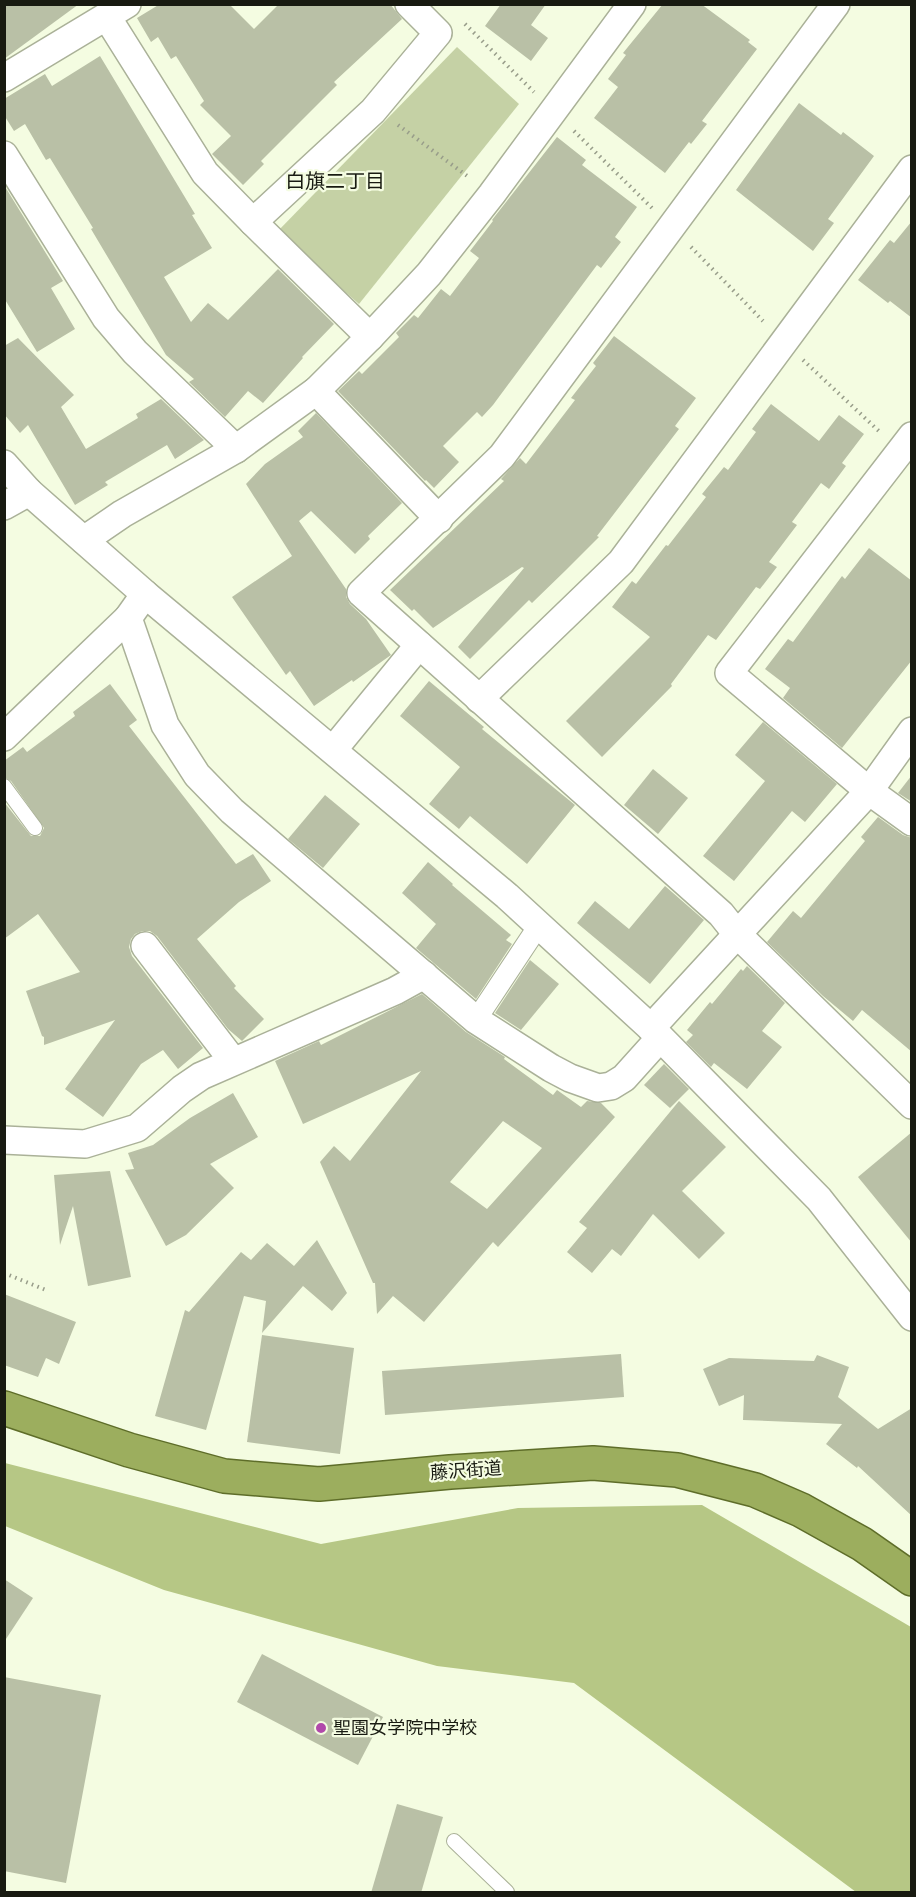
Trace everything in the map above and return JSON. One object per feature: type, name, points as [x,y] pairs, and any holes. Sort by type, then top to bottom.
[{"type":"highway","name":"藤沢街道","points":[[4,1408],[129,1450],[224,1476],[319,1484],[450,1472],[593,1463],[676,1470],[755,1490],[801,1510],[862,1544],[912,1580]]},
{"type":"street","points":[[253,222],[373,111],[438,33],[409,4]]},
{"type":"street","points":[[84,540],[122,514],[236,449],[316,391],[429,274],[492,194],[632,4]]},
{"type":"street","points":[[836,4],[501,456],[361,594],[721,914],[737,934],[912,1105]]},
{"type":"street","points":[[4,78],[117,11],[205,173],[370,337]]},
{"type":"street","points":[[4,154],[105,318],[135,352],[236,449]]},
{"type":"street","points":[[479,699],[621,562],[912,169]]},
{"type":"street","points":[[316,391],[439,519]]},
{"type":"street","points":[[912,436],[729,673],[868,791],[912,822]]},
{"type":"street","points":[[4,464],[29,492],[145,594],[507,896],[655,1033],[819,1199],[912,1317]]},
{"type":"street","points":[[4,506],[29,492]]},
{"type":"street","points":[[4,737],[128,618],[145,594]]},
{"type":"street","points":[[128,618],[165,725],[197,775],[232,811],[476,1020],[551,1068],[598,1088],[611,1086],[624,1077],[655,1033],[737,934],[868,791],[912,731]]},
{"type":"street","points":[[333,750],[419,645]]},
{"type":"street","points":[[476,1020],[539,925]]},
{"type":"street","points":[[145,946],[233,1061]]},
{"type":"street","points":[[4,1140],[85,1144],[137,1128],[182,1089],[201,1076],[394,991],[424,975]]},
{"type":"lane","points":[[4,786],[35,828]]},
{"type":"lane","points":[[454,1841],[507,1893]]},
{"type":"path","points":[[373,111],[401,126],[492,194]]},
{"type":"path","points":[[4,1273],[46,1290]]},
{"type":"green space","points":[[457,47],[519,104],[359,304],[277,232]]},
{"type":"green space","points":[[5,1463],[321,1544],[518,1508],[702,1505],[911,1627],[911,1892],[856,1892],[574,1683],[437,1666],[164,1590],[5,1526]]},
{"type":"building","points":[[4,4],[79,4],[4,59]]},
{"type":"building","points":[[160,4],[229,4],[254,29],[279,4],[390,4],[402,19],[334,82],[337,85],[261,161],[264,164],[243,185],[212,154],[231,136],[200,105],[204,101],[176,56],[171,59],[158,37],[151,42],[137,18]]},
{"type":"building","points":[[501,4],[546,4],[531,25],[548,38],[531,61],[485,26]]},
{"type":"building","points":[[663,4],[701,4],[750,40],[748,42],[757,49],[702,121],[707,124],[691,144],[689,142],[665,173],[594,118],[618,87],[608,79],[626,55],[623,53]]},
{"type":"building","points":[[100,56],[195,214],[192,215],[212,248],[164,277],[191,322],[208,303],[228,320],[278,269],[334,324],[263,403],[248,391],[225,417],[189,382],[194,379],[166,355],[50,158],[46,160],[25,124],[14,131],[4,115],[4,99],[45,74],[52,86]]},
{"type":"building","points":[[799,103],[841,135],[843,132],[874,156],[828,219],[834,223],[813,251],[736,190]]},
{"type":"building","points":[[557,137],[586,160],[582,165],[637,207],[615,237],[621,242],[601,268],[597,265],[493,405],[482,417],[477,412],[443,446],[459,462],[434,488],[338,391],[359,371],[362,374],[399,337],[396,333],[414,315],[418,318],[441,289],[450,296],[479,258],[470,251]]},
{"type":"building","points":[[4,185],[63,281],[51,288],[75,329],[37,352],[4,298]]},
{"type":"building","points":[[912,221],[912,318],[858,280],[890,240],[894,243]]},
{"type":"building","points":[[614,336],[696,398],[675,426],[679,429],[597,536],[599,537],[532,603],[529,600],[470,659],[458,647],[524,568],[522,567],[433,628],[390,590],[504,481],[501,479],[520,458],[526,464],[575,400],[571,398],[596,366],[593,363]]},
{"type":"building","points":[[18,338],[74,395],[61,407],[86,449],[138,418],[136,414],[161,399],[204,440],[175,459],[167,445],[105,482],[108,485],[75,505],[28,425],[20,433],[4,414],[4,346]]},
{"type":"building","points":[[771,404],[819,441],[839,415],[864,434],[842,463],[846,466],[829,489],[821,483],[792,522],[797,525],[769,562],[777,567],[760,589],[756,587],[716,640],[708,635],[671,684],[672,686],[602,757],[566,721],[650,637],[612,607],[632,581],[636,584],[666,545],[668,546],[706,497],[702,494],[724,467],[728,470],[756,432],[752,429]]},
{"type":"building","points":[[316,413],[402,503],[368,536],[370,539],[355,554],[311,511],[299,521],[346,589],[346,597],[350,604],[366,619],[391,655],[314,706],[290,671],[286,675],[232,597],[292,556],[246,484],[265,464],[303,437],[298,431]]},
{"type":"building","points":[[869,548],[912,581],[912,660],[842,748],[783,698],[790,688],[765,669],[788,639],[793,642],[842,576],[845,579]]},
{"type":"building","points":[[429,681],[484,727],[482,729],[575,805],[527,864],[470,816],[459,829],[429,804],[460,767],[400,716]]},
{"type":"building","points":[[110,684],[137,720],[129,726],[236,864],[253,854],[271,881],[239,902],[197,939],[236,986],[234,988],[264,1019],[242,1041],[228,1029],[157,936],[150,931],[142,931],[131,939],[129,947],[132,956],[203,1048],[178,1069],[163,1050],[141,1064],[103,1117],[65,1089],[115,1020],[44,1045],[44,1037],[26,991],[80,972],[38,914],[4,939],[4,802],[31,836],[40,836],[44,828],[11,781],[4,777],[4,761],[23,747],[27,752],[75,716],[73,712]]},
{"type":"building","points":[[763,722],[837,784],[805,822],[792,811],[734,881],[703,856],[765,781],[735,755]]},
{"type":"building","points":[[653,769],[688,798],[658,834],[624,805]]},
{"type":"building","points":[[912,775],[912,802],[898,793]]},
{"type":"building","points":[[325,795],[360,824],[323,868],[288,839]]},
{"type":"building","points":[[878,817],[903,835],[912,838],[912,1052],[862,1010],[853,1021],[823,996],[767,942],[793,911],[801,918],[865,841],[861,837]]},
{"type":"building","points":[[428,862],[511,935],[506,940],[512,944],[476,999],[416,948],[436,924],[402,893]]},
{"type":"building","points":[[665,886],[704,920],[650,984],[577,923],[595,901],[629,929]]},
{"type":"building","points":[[530,960],[559,984],[521,1030],[495,1013]]},
{"type":"building","points":[[747,966],[785,1003],[762,1031],[782,1047],[747,1089],[714,1063],[711,1067],[686,1042],[693,1035],[687,1030],[710,1002],[712,1004],[741,969],[743,971]]},
{"type":"building","points":[[422,994],[466,1032],[505,1057],[504,1059],[553,1095],[557,1090],[581,1107],[587,1101],[601,1103],[615,1117],[498,1247],[493,1242],[424,1322],[393,1296],[377,1314],[375,1283],[373,1283],[320,1162],[334,1146],[350,1161],[421,1071],[303,1124],[275,1061],[319,1041],[321,1045]],"holes":[[[503,1121],[542,1148],[487,1209],[450,1182]]]},
{"type":"building","points":[[664,1064],[689,1089],[670,1108],[644,1085]]},
{"type":"building","points":[[233,1093],[258,1137],[210,1164],[234,1188],[186,1235],[166,1246],[125,1170],[134,1169],[128,1153],[153,1145],[190,1118]]},
{"type":"building","points":[[679,1101],[726,1147],[682,1191],[725,1233],[699,1259],[653,1214],[621,1256],[612,1249],[592,1273],[567,1252],[587,1228],[579,1222]]},
{"type":"building","points":[[912,1132],[912,1243],[858,1177]]},
{"type":"building","points":[[110,1171],[131,1277],[88,1286],[73,1206],[60,1245],[54,1175]]},
{"type":"building","points":[[317,1240],[347,1293],[332,1311],[303,1286],[262,1333],[266,1301],[244,1296],[206,1430],[155,1416],[185,1310],[189,1312],[241,1252],[251,1260],[267,1243],[294,1266]]},
{"type":"building","points":[[4,1294],[76,1322],[59,1364],[46,1358],[38,1377],[4,1365]]},
{"type":"building","points":[[262,1335],[354,1348],[340,1454],[247,1442]]},
{"type":"building","points":[[621,1354],[624,1397],[385,1415],[382,1371]]},
{"type":"building","points":[[817,1355],[849,1367],[838,1397],[878,1429],[912,1408],[912,1516],[858,1466],[857,1468],[826,1444],[842,1424],[743,1420],[744,1395],[719,1406],[703,1369],[729,1358],[814,1361]]},
{"type":"building","points":[[4,1579],[33,1598],[4,1642]]},
{"type":"building","points":[[262,1654],[383,1717],[358,1765],[237,1702]]},
{"type":"building","points":[[4,1677],[101,1695],[66,1883],[4,1871]]},
{"type":"building","points":[[397,1804],[443,1817],[421,1893],[371,1893]]},
{"type":"place","name":"聖園女学院中学校","points":[[321,1728]]},
{"type":"district","name":"白旗二丁目","points":[[335,182]]}]
